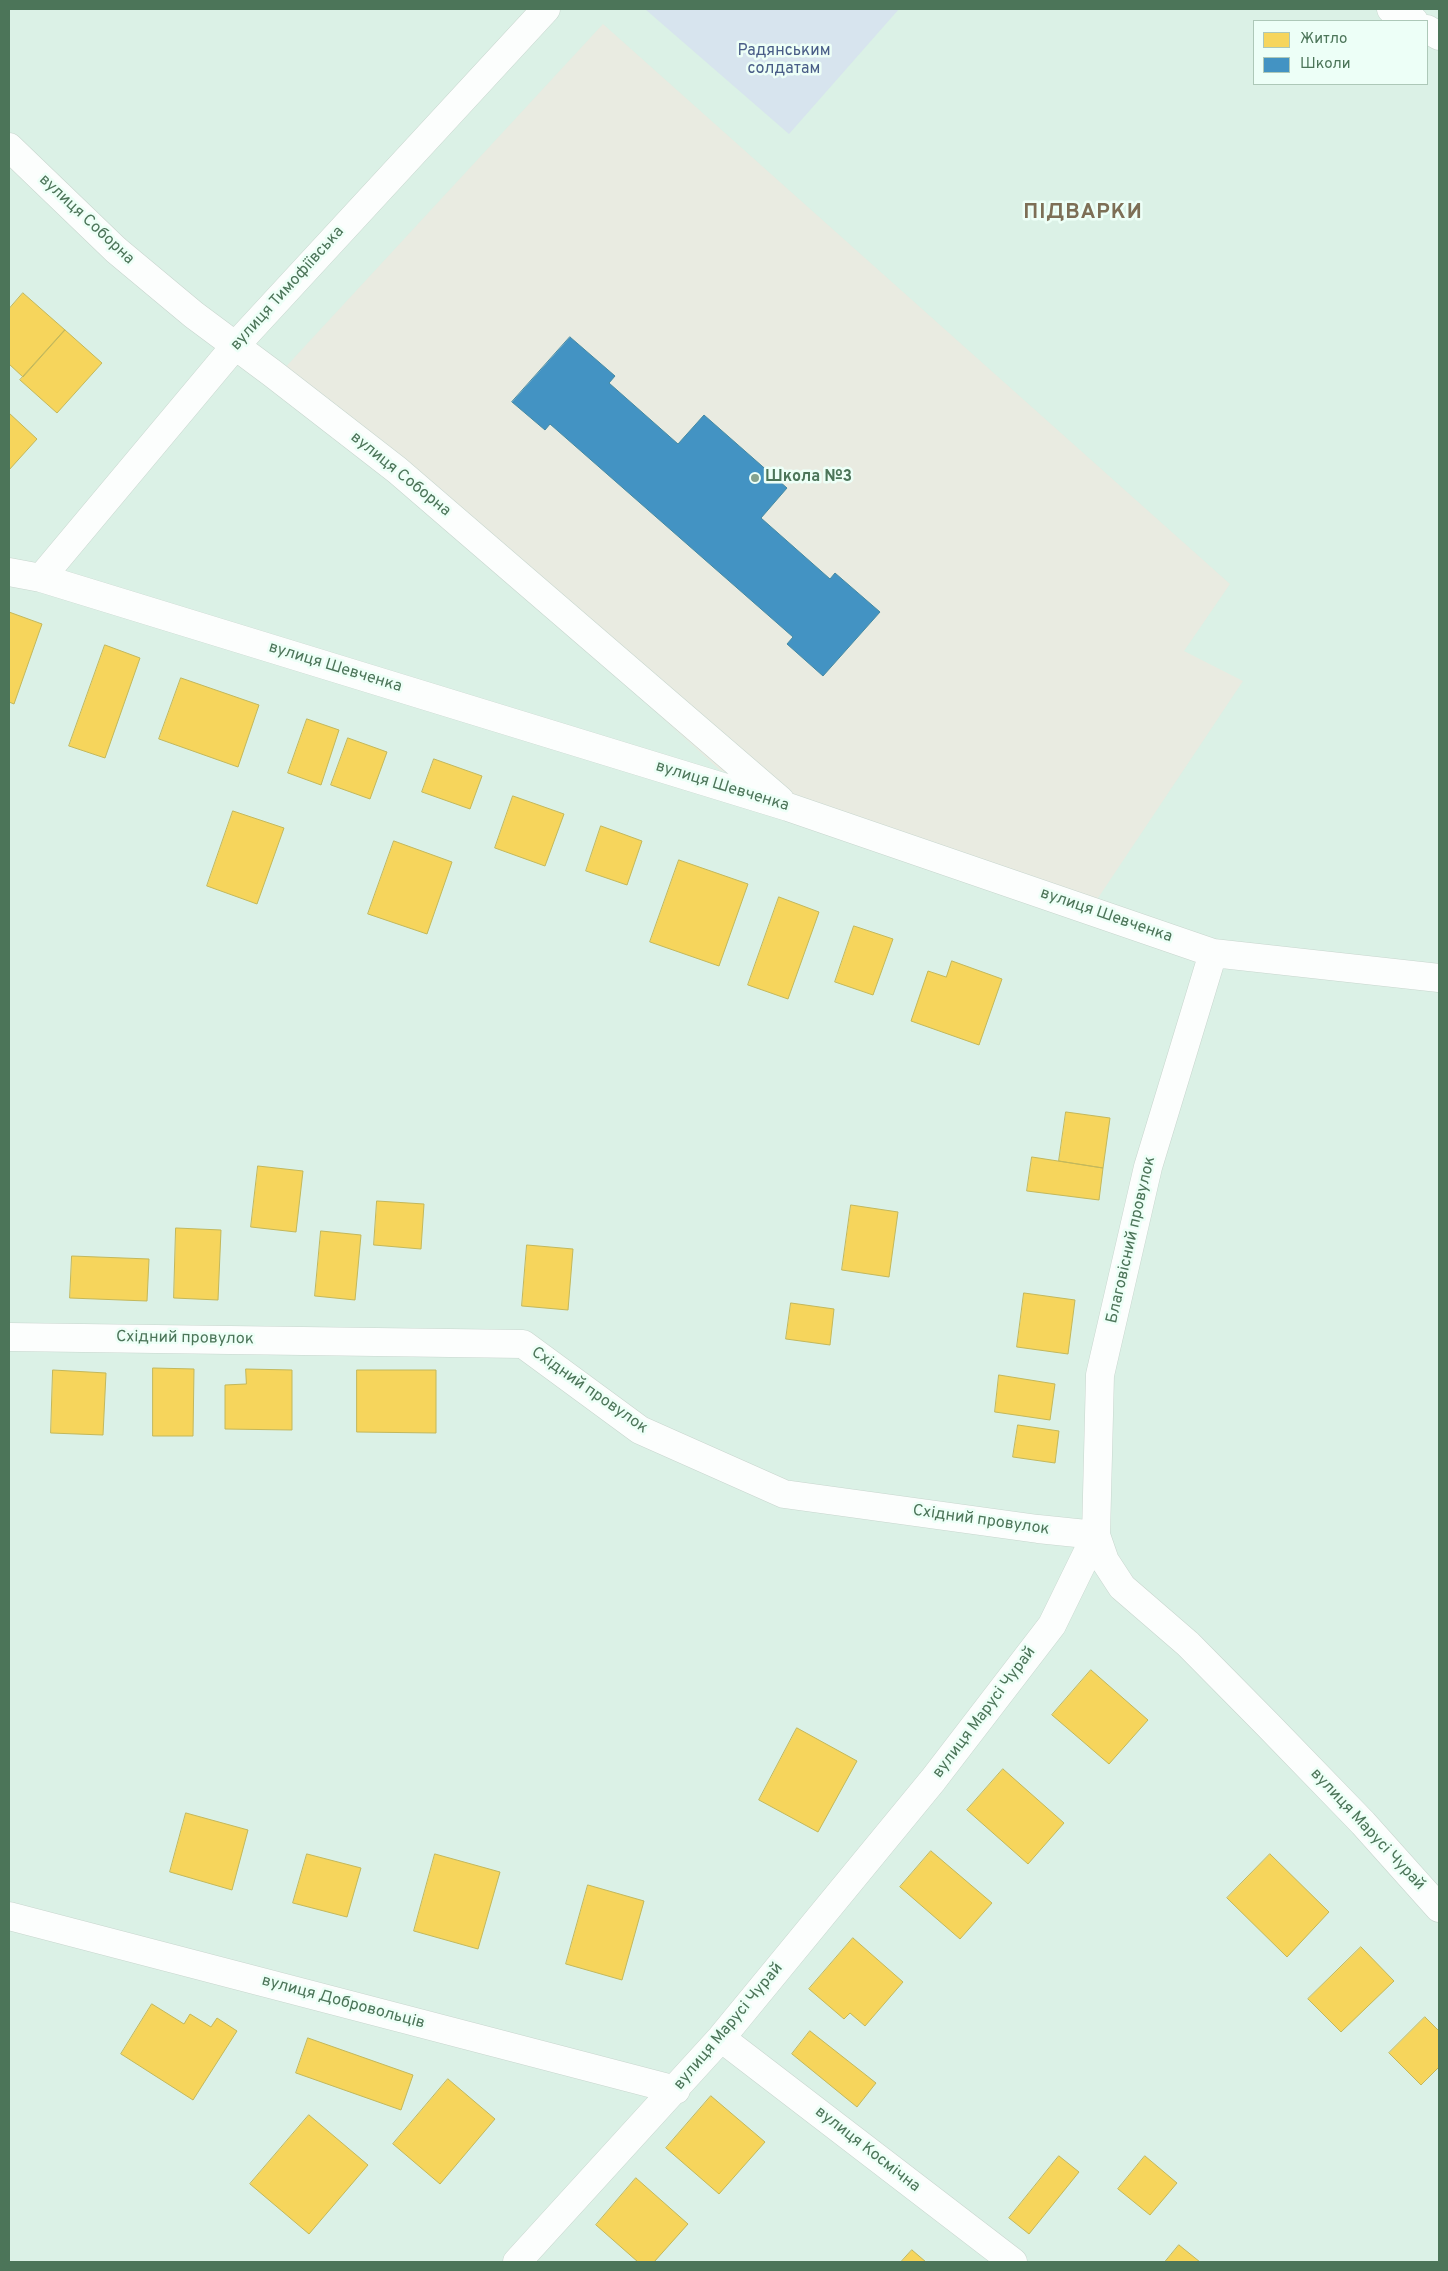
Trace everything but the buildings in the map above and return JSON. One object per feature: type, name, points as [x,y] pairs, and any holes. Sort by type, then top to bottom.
[{"type":"street","name":"вулиця Тимофіївська","points":[[41,578],[236,346],[546,9]]},
{"type":"street","points":[[1391,9],[1412,20]]},
{"type":"street","points":[[1428,30],[1439,36]]},
{"type":"street","name":"вулиця Соборна","points":[[9,147],[116,250],[194,315],[397,470],[788,807]]},
{"type":"street","name":"вулиця Шевченка","points":[[9,572],[41,578],[788,807],[1213,953],[1439,978]]},
{"type":"street","name":"Благовісний провулок","points":[[1096,1535],[1100,1375],[1148,1167],[1213,953]]},
{"type":"street","name":"Східний провулок","points":[[9,1337],[524,1344],[640,1430],[784,1494],[1038,1529],[1096,1535]]},
{"type":"street","name":"вулиця Марусі Чурай","points":[[1096,1535],[1104,1561],[1122,1587],[1188,1644],[1362,1823],[1439,1908]]},
{"type":"street","name":"вулиця Марусі Чурай","points":[[517,2262],[676,2090],[721,2038],[934,1780],[1052,1625],[1096,1535]]},
{"type":"street","name":"вулиця Добровольців","points":[[9,1916],[676,2090]]},
{"type":"street","name":"вулиця Космічна","points":[[721,2038],[1013,2262]]},
{"type":"shaded area","points":[[9,9],[1439,9],[1439,2262],[9,2262]]},
{"type":"shaded area","name":"Школа №3","points":[[603,24],[1230,584],[1184,651],[1243,681],[1088,913],[720,770],[281,372]]},
{"type":"green space","name":"Радянським солдатам","points":[[645,9],[899,9],[789,134]]},
{"type":"place","name":"Школа №3","points":[[755,478]]},
{"type":"district","name":"ПІДВАРКИ","points":[[1083,214]]}]
